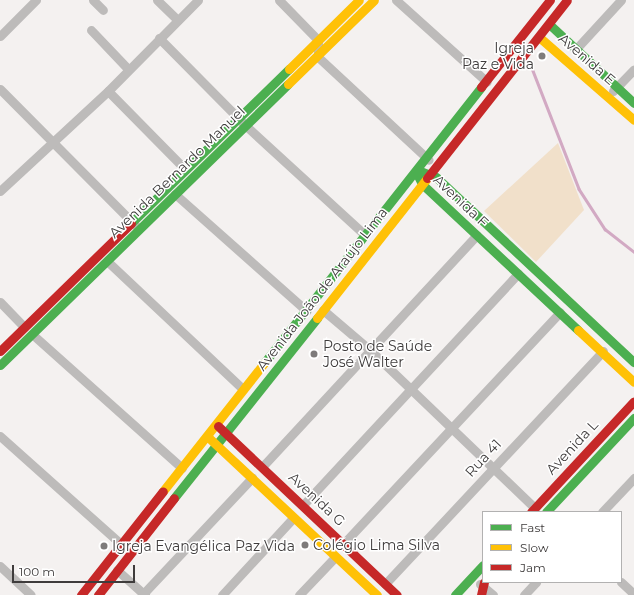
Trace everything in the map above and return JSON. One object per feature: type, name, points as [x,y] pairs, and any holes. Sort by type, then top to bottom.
[{"type":"street","points":[[0,36],[36,0]]},
{"type":"street","points":[[93,0],[103,10]]},
{"type":"street","points":[[157,0],[178,20]]},
{"type":"street","points":[[0,191],[108,91],[128,69],[198,0]]},
{"type":"street","points":[[279,0],[318,40],[318,57],[426,158],[433,170]]},
{"type":"street","name":"Avenida Bernardo Manuel","points":[[0,352],[359,0]]},
{"type":"street","name":"Avenida Bernardo Manuel","points":[[0,365],[245,125],[318,57],[374,0]]},
{"type":"street","points":[[396,0],[487,82]]},
{"type":"street","name":"Avenida João de Araújo Lima","points":[[98,595],[567,0]]},
{"type":"street","points":[[575,50],[621,0]]},
{"type":"street","name":"Avenida João de Araújo Lima","points":[[81,595],[487,82],[546,2]]},
{"type":"street","name":"Avenida E","points":[[549,24],[575,50],[634,103]]},
{"type":"street","points":[[91,30],[128,69]]},
{"type":"street","name":"Avenida E","points":[[539,36],[634,120]]},
{"type":"street","points":[[159,38],[245,125],[365,235]]},
{"type":"street","points":[[608,96],[634,69]]},
{"type":"street","points":[[0,89],[139,229]]},
{"type":"street","points":[[108,91],[185,169]]},
{"type":"street","name":"Avenida F","points":[[634,362],[433,170],[416,171],[422,184],[603,351],[634,382]]},
{"type":"street","points":[[175,194],[307,311]]},
{"type":"street","points":[[262,467],[477,235]]},
{"type":"street","points":[[107,261],[244,389]]},
{"type":"street","points":[[337,272],[347,280]]},
{"type":"street","points":[[303,505],[518,274]]},
{"type":"street","points":[[71,281],[78,289]]},
{"type":"street","points":[[323,290],[333,298]]},
{"type":"street","points":[[0,302],[24,327]]},
{"type":"street","points":[[323,310],[370,350],[411,389],[533,510]]},
{"type":"street","points":[[344,543],[560,312]]},
{"type":"street","points":[[32,334],[182,468]]},
{"type":"street","name":"Rua 41","points":[[385,584],[603,351]]},
{"type":"street","name":"Avenida L","points":[[533,510],[634,401]]},
{"type":"street","name":"Avenida L","points":[[547,511],[634,418]]},
{"type":"street","name":"Avenida G","points":[[216,424],[344,543],[397,595]]},
{"type":"street","points":[[0,436],[122,544]]},
{"type":"street","points":[[207,436],[377,595]]},
{"type":"street","points":[[117,570],[143,595],[252,478]]},
{"type":"street","points":[[603,511],[634,478]]},
{"type":"street","points":[[222,595],[293,518]]},
{"type":"street","points":[[299,595],[335,557]]},
{"type":"street","points":[[0,566],[30,595]]},
{"type":"street","points":[[455,595],[482,567]]},
{"type":"street","points":[[472,577],[493,595]]},
{"type":"street","points":[[524,595],[535,583]]},
{"type":"street","points":[[622,583],[632,592]]},
{"type":"shaded area","points":[[558,143],[584,210],[536,262],[484,211]]},
{"type":"waterway","points":[[530,63],[579,189],[605,229],[634,252]]},
{"type":"traffic: fast","points":[[549,24],[634,103]]},
{"type":"traffic: fast","points":[[131,223],[289,69]]},
{"type":"traffic: fast","points":[[0,365],[288,84]]},
{"type":"traffic: fast","points":[[264,363],[481,87]]},
{"type":"traffic: fast","points":[[420,171],[436,177],[634,362]]},
{"type":"traffic: fast","points":[[417,174],[422,184],[578,330]]},
{"type":"traffic: fast","points":[[174,498],[317,318]]},
{"type":"traffic: fast","points":[[547,511],[634,418]]},
{"type":"traffic: fast","points":[[455,595],[482,566]]},
{"type":"traffic: slow","points":[[289,69],[359,0]]},
{"type":"traffic: slow","points":[[288,84],[374,0]]},
{"type":"traffic: slow","points":[[539,37],[634,120]]},
{"type":"traffic: slow","points":[[317,318],[427,178]]},
{"type":"traffic: slow","points":[[578,330],[634,382]]},
{"type":"traffic: slow","points":[[163,491],[264,363]]},
{"type":"traffic: slow","points":[[209,438],[377,595]]},
{"type":"traffic: jam","points":[[481,87],[550,0]]},
{"type":"traffic: jam","points":[[427,178],[567,0]]},
{"type":"traffic: jam","points":[[0,351],[131,223]]},
{"type":"traffic: jam","points":[[532,511],[634,401]]},
{"type":"traffic: jam","points":[[218,426],[397,595]]},
{"type":"traffic: jam","points":[[81,595],[163,491]]},
{"type":"traffic: jam","points":[[98,595],[174,498]]},
{"type":"traffic: jam","points":[[481,595],[484,583]]},
{"type":"place","name":"Igreja Paz e Vida","points":[[542,56]]},
{"type":"place","name":"Posto de Saúde José Walter","points":[[314,354]]},
{"type":"place","name":"Colégio Lima Silva","points":[[305,545]]},
{"type":"place","name":"Igreja Evangélica Paz Vida","points":[[104,546]]}]
